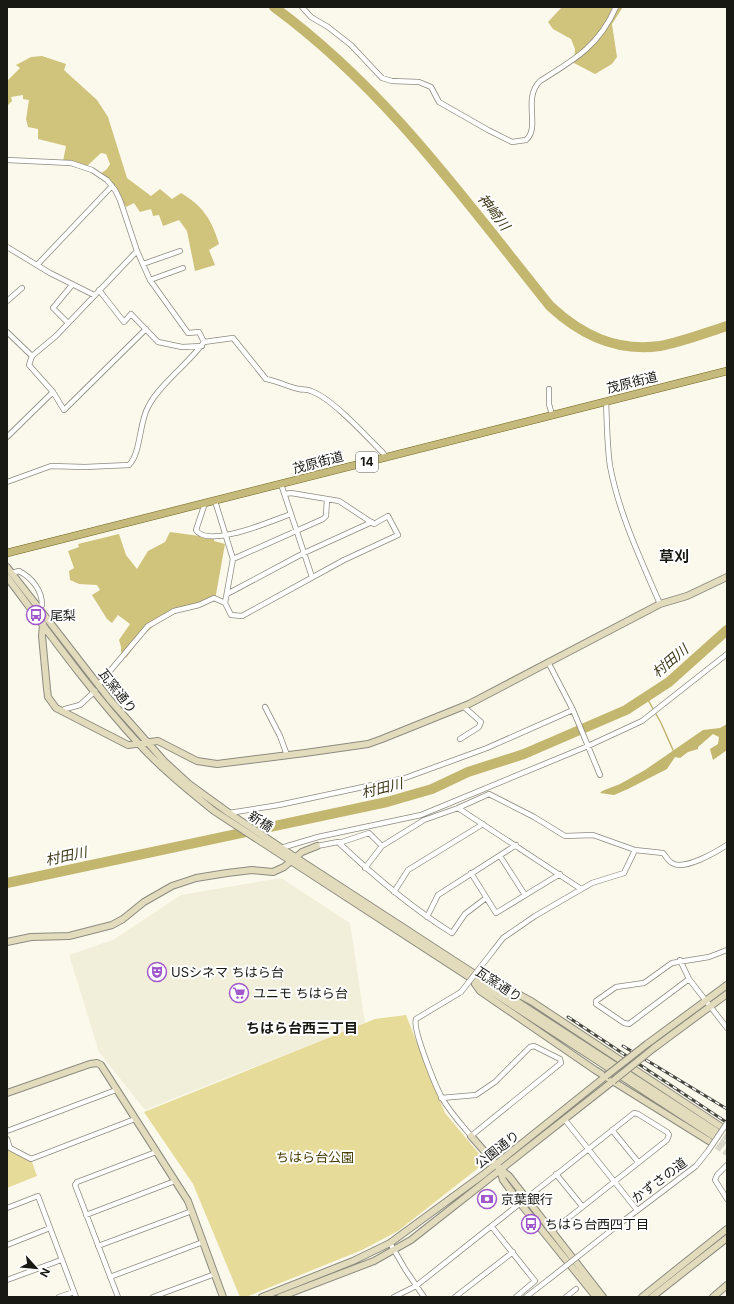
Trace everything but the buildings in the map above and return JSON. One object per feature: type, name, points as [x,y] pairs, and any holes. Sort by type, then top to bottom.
[{"type":"main road","name":"茂原街道","points":[[7,552],[215,501],[552,414],[727,371]]},
{"type":"street","points":[[302,7],[311,16],[351,45],[382,78],[392,81],[418,82],[432,87],[439,102],[512,142],[526,140],[532,132],[531,96],[535,85],[579,57],[597,38],[616,7]]},
{"type":"street","points":[[7,160],[71,163],[97,173],[112,186],[120,200],[137,251],[150,280],[188,333],[199,332],[203,344]]},
{"type":"street","points":[[38,265],[112,186]]},
{"type":"street","points":[[7,247],[72,285],[94,295]]},
{"type":"street","points":[[137,251],[68,323],[32,356],[29,365],[52,392],[64,410],[146,329]]},
{"type":"street","points":[[143,264],[180,251]]},
{"type":"street","points":[[150,280],[183,268]]},
{"type":"street","points":[[68,323],[53,308],[72,285]]},
{"type":"street","points":[[7,301],[22,288]]},
{"type":"street","points":[[99,290],[124,322],[131,314],[158,342],[182,347],[233,338],[266,379],[278,381],[299,390],[311,391],[317,394],[350,420],[384,454],[384,457]]},
{"type":"street","points":[[7,332],[32,356]]},
{"type":"street","points":[[7,482],[51,466],[85,467],[129,465],[134,458],[142,421],[151,401],[203,344]]},
{"type":"street","points":[[550,389],[549,404],[552,414]]},
{"type":"street","points":[[7,437],[52,392]]},
{"type":"street","points":[[606,401],[610,466],[631,538],[660,604]]},
{"type":"street","points":[[281,484],[312,577]]},
{"type":"street","points":[[98,684],[128,650],[139,634],[157,619],[174,611],[199,605],[214,598],[225,603],[232,615],[242,616],[284,595],[312,577],[398,535],[388,516],[374,524],[339,501],[291,493],[284,494]]},
{"type":"street","points":[[232,559],[326,516],[327,499]]},
{"type":"street","points":[[215,501],[232,559],[225,603]]},
{"type":"street","points":[[204,503],[196,530],[198,533],[208,536],[226,536],[291,514]]},
{"type":"street","points":[[227,594],[304,553],[372,522]]},
{"type":"street","name":"瓦窯通り","points":[[7,567],[10,575],[43,624],[139,745],[179,782],[226,816]]},
{"type":"street","points":[[10,575],[19,571],[35,584],[42,600],[42,604],[38,608]]},
{"type":"street","name":"瓦窯通り","points":[[10,575],[147,742],[182,778],[226,816]]},
{"type":"street","points":[[43,624],[42,636],[48,697],[52,704],[61,711],[128,745],[139,745],[147,742],[158,741],[197,761],[217,764],[368,744],[394,735],[463,706],[660,604],[687,596],[727,577]]},
{"type":"street","points":[[281,848],[318,837],[421,815],[588,746],[642,721],[727,654]]},
{"type":"street","points":[[548,662],[573,710],[600,775]]},
{"type":"street","points":[[61,711],[80,706],[95,691]]},
{"type":"street","points":[[460,739],[479,727],[481,722],[463,706]]},
{"type":"street","points":[[265,707],[280,736],[287,755]]},
{"type":"street","points":[[226,816],[405,778],[487,748],[573,710]]},
{"type":"street","points":[[365,868],[382,846],[424,820],[458,808],[489,794],[534,817],[565,836],[593,835],[635,850],[663,853],[671,863],[679,866],[711,856],[727,845]]},
{"type":"street","points":[[458,808],[581,889]]},
{"type":"street","name":"新橋","points":[[226,816],[281,848]]},
{"type":"street","name":"新橋","points":[[226,816],[274,850]]},
{"type":"street","points":[[394,892],[408,870],[483,824]]},
{"type":"street","points":[[7,942],[31,937],[69,936],[112,925],[152,896],[187,881],[244,871],[273,872],[290,862],[307,849],[317,846],[338,843],[369,833],[382,846]]},
{"type":"street","points":[[338,843],[394,892],[427,917],[452,932],[465,914],[486,898]]},
{"type":"street","points":[[427,917],[438,895],[516,845]]},
{"type":"street","name":"瓦窯通り","points":[[281,848],[478,976],[714,1134]]},
{"type":"street","name":"瓦窯通り","points":[[274,850],[290,862],[473,981],[714,1134]]},
{"type":"street","points":[[603,1297],[509,1176],[498,1167],[471,1136],[442,1098],[421,1048],[414,1024],[416,1019],[461,992],[503,938],[592,883],[624,873],[635,850]]},
{"type":"street","points":[[500,856],[525,895]]},
{"type":"street","points":[[471,873],[496,913],[560,874]]},
{"type":"street","points":[[689,979],[629,1024],[596,1004],[596,1001],[616,987],[644,983],[672,962],[709,957],[727,950]]},
{"type":"street","points":[[680,960],[689,979],[727,1028]]},
{"type":"street","points":[[478,976],[488,978],[530,1002],[630,1067],[714,1134]]},
{"type":"street","points":[[473,981],[480,991],[613,1081],[714,1134]]},
{"type":"street","name":"公園通り","points":[[280,1297],[351,1271],[394,1250],[410,1240],[606,1076],[727,985]]},
{"type":"street","name":"公園通り","points":[[262,1297],[353,1262],[390,1243],[565,1120],[654,1048],[727,994]]},
{"type":"street","points":[[442,1098],[476,1095],[495,1082],[530,1047],[534,1046],[560,1059],[561,1063],[471,1136]]},
{"type":"street","points":[[7,1093],[93,1063],[101,1065],[175,1181],[192,1211],[223,1297]]},
{"type":"street","points":[[7,1131],[116,1090]]},
{"type":"street","points":[[394,1297],[416,1286],[492,1227],[520,1202],[636,1113],[669,1134],[667,1140],[552,1231]]},
{"type":"street","points":[[7,1139],[10,1148],[30,1159],[135,1119]]},
{"type":"street","points":[[565,1120],[613,1182],[638,1210]]},
{"type":"street","name":"かずさの道","points":[[526,1297],[696,1166],[727,1123]]},
{"type":"street","points":[[612,1130],[638,1162]]},
{"type":"street","points":[[118,1297],[75,1188],[77,1182],[156,1152]]},
{"type":"street","points":[[727,1165],[717,1174],[715,1180],[727,1199]]},
{"type":"street","points":[[498,1167],[503,1180],[596,1297]]},
{"type":"street","points":[[556,1174],[582,1206]]},
{"type":"street","points":[[86,1215],[175,1181]]},
{"type":"street","points":[[7,1208],[38,1196],[76,1297]]},
{"type":"street","points":[[98,1246],[192,1211]]},
{"type":"street","points":[[492,1227],[535,1281],[516,1297]]},
{"type":"street","points":[[7,1245],[50,1228]]},
{"type":"street","points":[[642,1297],[727,1229]]},
{"type":"street","points":[[652,1297],[727,1238]]},
{"type":"street","points":[[110,1277],[203,1242]]},
{"type":"street","points":[[390,1243],[424,1297]]},
{"type":"street","points":[[455,1297],[513,1252]]},
{"type":"street","points":[[7,1280],[61,1260]]},
{"type":"street","points":[[153,1297],[215,1274]]},
{"type":"street","points":[[713,1297],[727,1285]]},
{"type":"street","points":[[566,1297],[576,1289]]},
{"type":"street","points":[[59,1297],[74,1292]]},
{"type":"shaded area","points":[[562,7],[623,7],[612,24],[617,57],[612,64],[595,74],[574,63],[575,49],[571,39],[553,29],[548,22]]},
{"type":"shaded area","points":[[42,56],[66,64],[64,70],[97,100],[108,117],[127,178],[151,196],[160,189],[172,199],[181,193],[195,203],[206,214],[219,244],[209,250],[215,265],[195,271],[187,231],[179,220],[163,226],[159,215],[153,216],[151,209],[140,212],[134,203],[126,207],[115,189],[100,174],[107,169],[110,164],[106,154],[101,153],[86,167],[63,161],[66,146],[38,139],[38,129],[28,127],[26,119],[29,100],[23,99],[23,95],[11,97],[12,101],[7,106],[7,81],[20,68],[16,65],[31,57]]},
{"type":"shaded area","points":[[170,532],[214,538],[214,541],[225,544],[215,600],[199,608],[178,612],[155,625],[141,637],[126,658],[121,652],[119,640],[130,624],[118,615],[112,623],[107,619],[92,595],[100,590],[97,585],[79,584],[70,580],[69,571],[74,568],[68,551],[79,547],[78,544],[119,534],[126,555],[137,569],[148,551],[165,542]]},
{"type":"shaded area","points":[[727,724],[727,750],[713,760],[710,749],[718,744],[719,737],[713,734],[698,747],[698,749],[688,752],[680,758],[675,757],[667,769],[614,795],[600,793],[645,770],[703,730],[720,728]]},
{"type":"shaded area","points":[[281,878],[350,923],[365,1023],[145,1110],[99,1052],[69,955],[113,940],[181,895]]},
{"type":"green space","name":"ちはら台公園","points":[[406,1015],[445,1113],[486,1162],[398,1231],[362,1250],[246,1297],[240,1297],[193,1184],[144,1112],[375,1019]]},
{"type":"green space","points":[[7,1139],[10,1148],[31,1159],[37,1176],[7,1188]]},
{"type":"waterway","name":"神崎川","points":[[274,7],[315,39],[353,74],[388,110],[422,147],[550,306],[574,325],[587,333],[614,344],[644,347],[660,346],[677,342],[727,326]]},
{"type":"waterway","name":"村田川","points":[[7,883],[387,802],[432,789],[468,772],[524,754],[626,710],[669,682],[727,630]]},
{"type":"waterway","points":[[647,698],[661,723],[673,750]]},
{"type":"tunnel","points":[[716,1131],[727,1138]]},
{"type":"tunnel","points":[[713,1136],[727,1146]]},
{"type":"tunnel","points":[[709,1141],[727,1153]]},
{"type":"railway","points":[[568,1017],[726,1122]]},
{"type":"railway","points":[[623,1046],[727,1109]]},
{"type":"place","name":"尾梨","points":[[36,615]]},
{"type":"place","name":"USシネマ ちはら台","points":[[157,972]]},
{"type":"place","name":"ユニモ ちはら台","points":[[239,993]]},
{"type":"place","name":"京葉銀行","points":[[487,1199]]},
{"type":"place","name":"ちはら台西四丁目","points":[[531,1224]]},
{"type":"district","name":"草刈","points":[[674,557]]},
{"type":"district","name":"ちはら台西三丁目","points":[[302,1028]]}]
